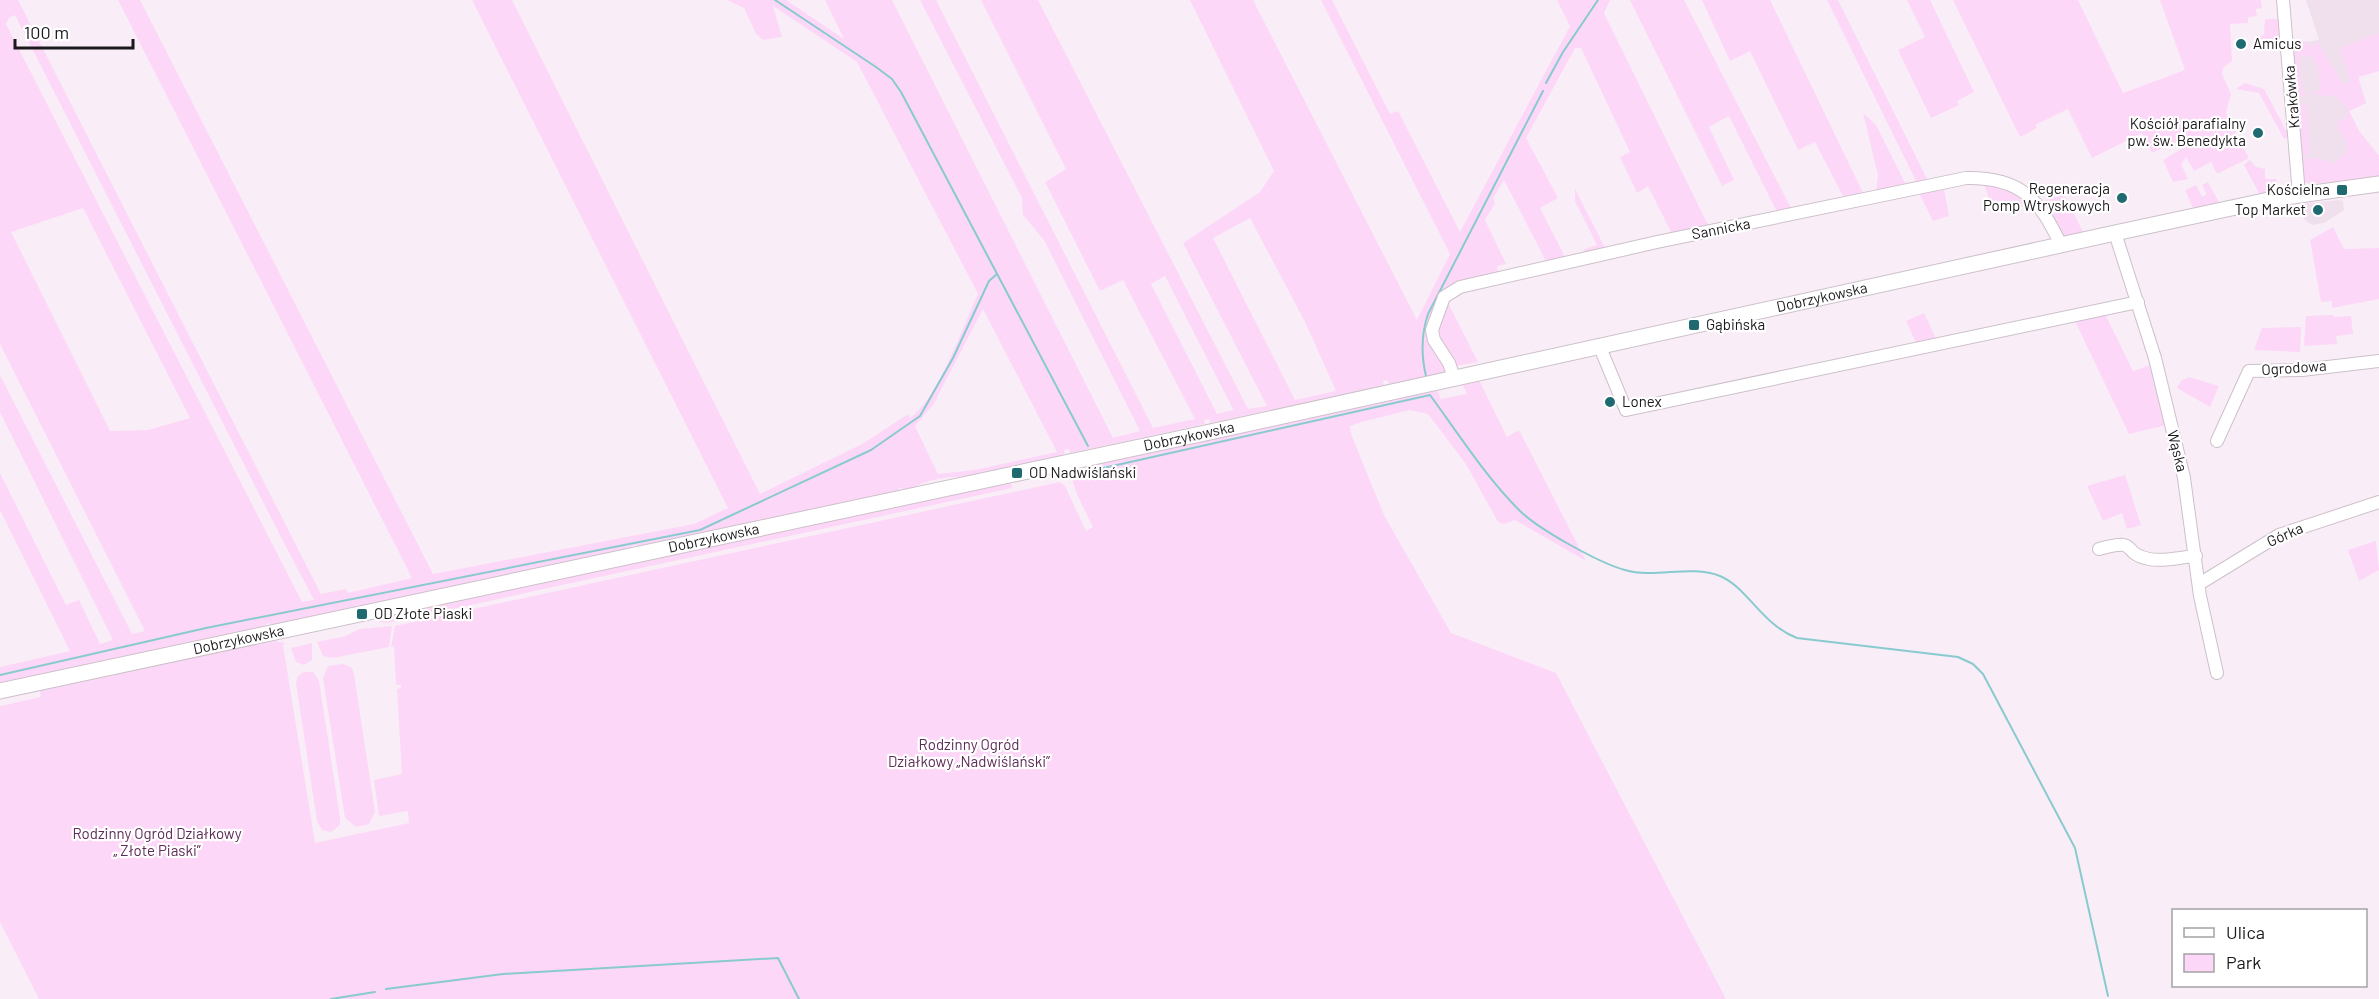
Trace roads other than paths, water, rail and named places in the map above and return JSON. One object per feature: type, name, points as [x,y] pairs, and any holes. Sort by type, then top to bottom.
[{"type":"main road","name":"Dobrzykowska","points":[[0,691],[1454,378],[2115,233],[2300,195],[2379,184]]},
{"type":"street","name":"Krakówka","points":[[2283,0],[2300,195]]},
{"type":"street","name":"Sannicka","points":[[1454,378],[1449,363],[1432,336],[1436,315],[1447,294],[1473,282],[1579,261],[1888,192],[1974,178],[2014,186],[2030,195],[2038,204],[2061,245]]},
{"type":"street","name":"Wąska","points":[[2115,233],[2160,377],[2184,478],[2199,584],[2217,673]]},
{"type":"street","points":[[1599,345],[1626,410],[2138,302]]},
{"type":"street","name":"Ogrodowa","points":[[2217,441],[2249,371],[2302,370],[2379,361]]},
{"type":"street","name":"Górka","points":[[2199,584],[2279,536],[2379,502]]},
{"type":"street","points":[[2099,549],[2122,543],[2128,545],[2138,556],[2151,559],[2196,556]]},
{"type":"waterway","points":[[775,0],[892,79],[901,92],[1088,446]]},
{"type":"waterway","points":[[1546,83],[1563,52],[1598,0]]},
{"type":"waterway","points":[[1426,376],[1422,345],[1428,314],[1543,91]]},
{"type":"waterway","points":[[0,675],[206,628],[700,530],[871,450],[920,416],[953,358],[989,281],[997,274]]},
{"type":"waterway","points":[[1099,469],[1430,395],[1483,469],[1519,510],[1540,526],[1585,553],[1625,570],[1648,573],[1697,571],[1720,576],[1739,589],[1774,624],[1797,638],[1958,657],[1973,664],[1983,674],[2075,848],[2108,996]]},
{"type":"waterway","points":[[386,989],[503,974],[778,958],[799,999]]},
{"type":"waterway","points":[[331,999],[375,992]]},
{"type":"place","name":"Amicus","points":[[2241,44]]},
{"type":"place","name":"Kościół parafialny pw. św. Benedykta","points":[[2258,133]]},
{"type":"place","name":"Kościelna","points":[[2342,190]]},
{"type":"place","name":"Regeneracja Pomp Wtryskowych","points":[[2122,198]]},
{"type":"place","name":"Top Market","points":[[2318,210]]},
{"type":"place","name":"Gąbińska","points":[[1694,325]]},
{"type":"place","name":"Lonex","points":[[1610,402]]},
{"type":"place","name":"OD Nadwiślański","points":[[1017,473]]},
{"type":"place","name":"OD Złote Piaski","points":[[362,614]]},
{"type":"park label","name":"Rodzinny Ogród Działkowy „Nadwiślański”","points":[[969,754]]},
{"type":"park label","name":"Rodzinny Ogród Działkowy „ Złote Piaski”","points":[[157,842]]}]
